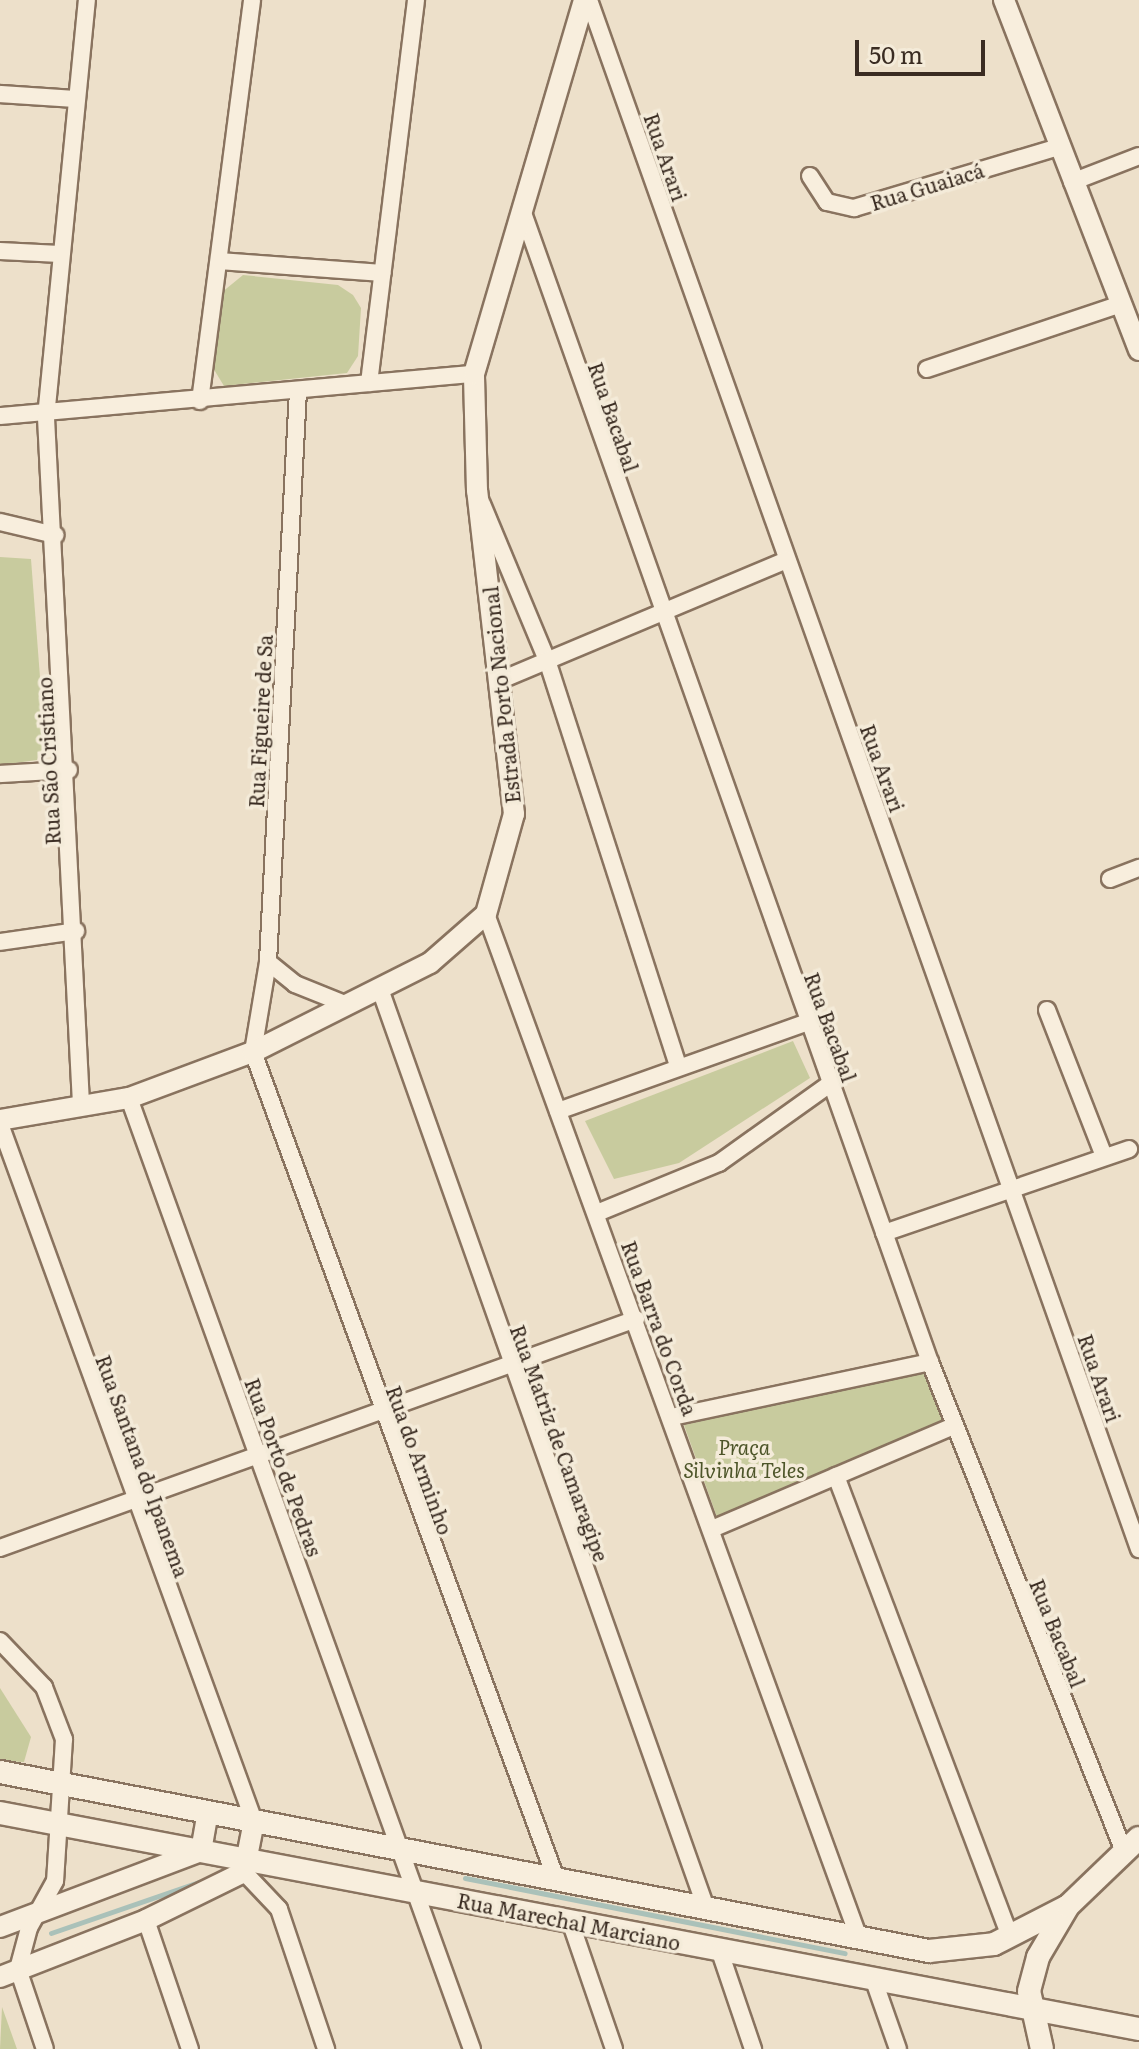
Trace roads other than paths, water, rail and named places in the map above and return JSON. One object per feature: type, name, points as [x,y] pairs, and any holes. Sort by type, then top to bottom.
[{"type":"main road","name":"Rua Marechal Marciano","points":[[0,1772],[859,1938],[951,1953],[1010,1937],[1066,1907]]},
{"type":"main road","name":"Rua Marechal Marciano","points":[[0,1813],[201,1851],[247,1866],[417,1892],[1139,2029]]},
{"type":"main road","points":[[1042,2049],[1031,2008],[1033,1968],[1066,1907],[1131,1844]]},
{"type":"street","name":"Rua São Cristiano","points":[[81,1104],[69,770],[46,417],[87,0]]},
{"type":"street","points":[[200,401],[252,0]]},
{"type":"street","points":[[369,383],[416,0]]},
{"type":"street","name":"Estrada Porto Nacional","points":[[486,914],[514,814],[477,491],[474,374],[587,0]]},
{"type":"street","name":"Rua Arari","points":[[587,0],[1139,1549]]},
{"type":"street","points":[[1004,0],[1058,147],[1139,350]]},
{"type":"street","points":[[0,94],[75,99]]},
{"type":"street","name":"Rua Guaiacá","points":[[810,176],[827,202],[854,208],[1058,147]]},
{"type":"street","points":[[1072,182],[1139,156]]},
{"type":"street","name":"Rua Bacabal","points":[[522,210],[953,1426],[1131,1844]]},
{"type":"street","points":[[0,251],[60,254]]},
{"type":"street","points":[[219,261],[383,273]]},
{"type":"street","points":[[927,369],[1121,304]]},
{"type":"street","points":[[0,416],[46,417],[474,374]]},
{"type":"street","name":"Rua Figueire de Sa","points":[[253,1052],[268,962],[298,391]]},
{"type":"street","points":[[477,491],[547,660],[678,1066]]},
{"type":"street","points":[[0,522],[55,535]]},
{"type":"street","points":[[501,680],[661,609],[787,560]]},
{"type":"street","points":[[0,774],[69,770]]},
{"type":"street","points":[[1110,879],[1139,868]]},
{"type":"street","points":[[0,1122],[81,1104],[129,1098],[253,1052],[430,963],[486,914]]},
{"type":"street","name":"Rua Barra do Corda","points":[[486,914],[672,1417],[859,1938]]},
{"type":"street","points":[[0,942],[76,931]]},
{"type":"street","points":[[268,962],[295,984],[345,1004]]},
{"type":"street","name":"Rua Matriz de Camaragipe","points":[[380,989],[511,1366],[706,1908]]},
{"type":"street","points":[[1047,1010],[1104,1156]]},
{"type":"street","points":[[558,1111],[808,1022]]},
{"type":"street","name":"Rua do Arminho","points":[[253,1052],[380,1411],[556,1879]]},
{"type":"street","points":[[597,1213],[719,1163],[831,1083]]},
{"type":"street","name":"Rua Porto de Pedras","points":[[129,1098],[472,2049]]},
{"type":"street","name":"Rua Santana do Ipanema","points":[[0,1122],[133,1501],[254,1821]]},
{"type":"street","points":[[884,1233],[1010,1184],[1129,1149]]},
{"type":"street","points":[[1,1542],[259,1457],[636,1319]]},
{"type":"street","points":[[672,1417],[930,1362]]},
{"type":"street","points":[[712,1529],[953,1426]]},
{"type":"street","points":[[836,1476],[1010,1937]]},
{"type":"street","points":[[0,1641],[54,1705],[66,1785],[55,1881],[9,1973]]},
{"type":"street","points":[[0,1927],[201,1851],[208,1812]]},
{"type":"street","points":[[254,1821],[247,1866],[279,1909],[326,2049]]},
{"type":"street","points":[[9,1973],[146,1920],[247,1866]]},
{"type":"street","points":[[146,1920],[190,2049]]},
{"type":"street","points":[[570,1921],[614,2049]]},
{"type":"street","points":[[719,1949],[753,2049]]},
{"type":"street","points":[[9,1973],[45,2049]]},
{"type":"street","points":[[873,1978],[898,2049]]},
{"type":"waterway","points":[[465,1878],[845,1953]]},
{"type":"waterway","points":[[51,1933],[199,1882]]},
{"type":"park label","name":"Praça Silvinha Teles","points":[[744,1458]]}]
